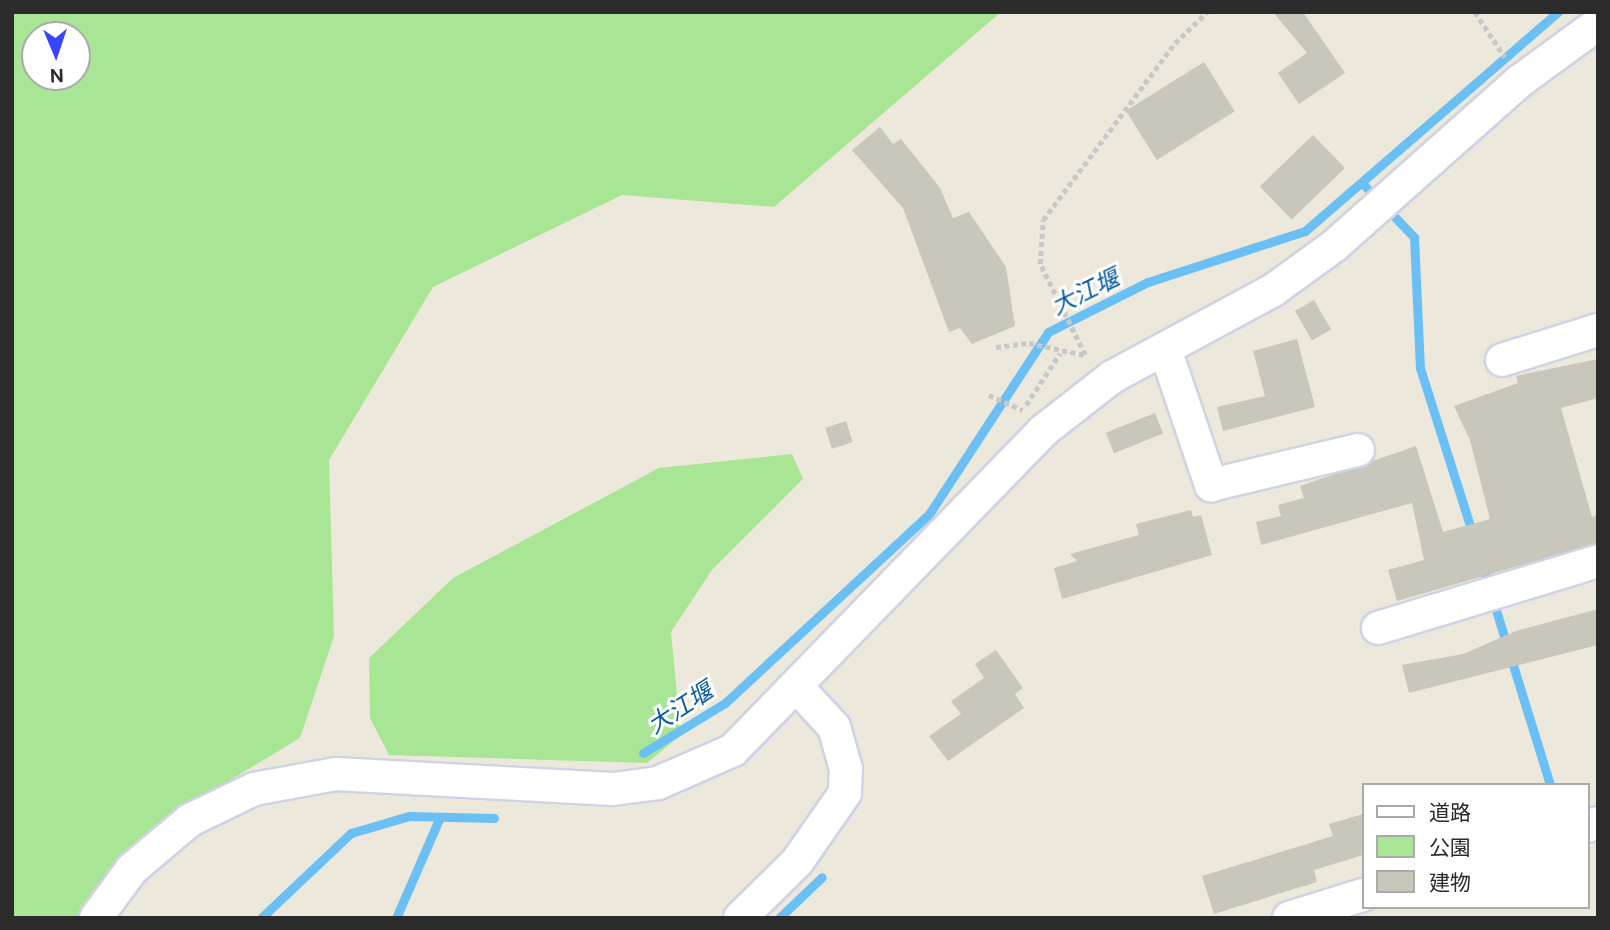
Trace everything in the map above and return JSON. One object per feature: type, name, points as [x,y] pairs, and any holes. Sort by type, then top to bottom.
[{"type":"street","points":[[96,918],[132,869],[190,820],[254,789],[337,774],[569,789],[658,783],[733,750],[798,688],[1043,431],[1112,377],[1272,291],[1334,246],[1520,82],[1598,24]]},
{"type":"street","points":[[1502,360],[1598,330]]},
{"type":"street","points":[[1165,349],[1211,485],[1358,450]]},
{"type":"street","points":[[1378,628],[1598,561]]},
{"type":"street","points":[[740,918],[797,862],[845,793],[846,769],[834,727],[798,688]]},
{"type":"street","points":[[1289,918],[1362,895]]},
{"type":"path","points":[[1112,377],[1085,355],[1040,264],[1043,220],[1175,43],[1207,12]]},
{"type":"path","points":[[1475,12],[1520,82]]},
{"type":"path","points":[[996,347],[1029,343],[1085,355]]},
{"type":"path","points":[[1022,410],[1060,353]]},
{"type":"green space","points":[[12,12],[1001,12],[774,207],[622,195],[433,287],[329,460],[334,636],[300,738],[166,819],[80,918],[12,918]]},
{"type":"green space","points":[[792,454],[803,479],[712,570],[671,632],[681,735],[647,763],[389,755],[370,718],[369,658],[453,578],[659,468]]},
{"type":"building","points":[[1273,12],[1303,12],[1345,73],[1299,104],[1278,73],[1307,53]]},
{"type":"building","points":[[1204,62],[1235,111],[1157,160],[1126,111]]},
{"type":"building","points":[[880,127],[893,144],[901,139],[940,188],[953,218],[969,212],[1006,267],[1015,326],[972,344],[960,328],[949,332],[903,208],[852,150]]},
{"type":"building","points":[[1313,135],[1345,168],[1292,219],[1260,186]]},
{"type":"building","points":[[1314,300],[1331,329],[1312,340],[1295,311]]},
{"type":"building","points":[[1297,339],[1315,407],[1223,431],[1217,407],[1265,396],[1253,351]]},
{"type":"building","points":[[1598,359],[1598,398],[1561,408],[1592,517],[1598,515],[1598,543],[1397,601],[1388,570],[1424,560],[1412,503],[1261,545],[1256,522],[1281,516],[1278,505],[1304,498],[1300,486],[1416,446],[1443,532],[1490,519],[1470,440],[1454,406],[1518,383],[1516,376]]},
{"type":"building","points":[[1155,413],[1163,433],[1114,453],[1106,433]]},
{"type":"building","points":[[846,421],[853,442],[832,449],[825,428]]},
{"type":"building","points":[[1191,510],[1193,517],[1201,515],[1212,555],[1062,599],[1054,568],[1077,561],[1070,554],[1139,535],[1136,524]]},
{"type":"building","points":[[1598,609],[1598,645],[1409,693],[1402,665],[1463,654],[1516,631]]},
{"type":"building","points":[[996,650],[1023,688],[1015,694],[1024,708],[948,761],[929,736],[961,714],[951,701],[984,678],[975,664]]},
{"type":"building","points":[[1362,814],[1362,855],[1314,870],[1317,882],[1214,914],[1202,876],[1333,836],[1329,824]]},
{"type":"waterway","name":"大江堰","points":[[643,753],[725,703],[929,514],[1048,332],[1148,282],[1305,231],[1558,12]]},
{"type":"waterway","points":[[1363,184],[1414,237],[1420,368],[1473,535]]},
{"type":"waterway","points":[[1482,565],[1549,783]]},
{"type":"waterway","name":"大江堰","points":[[261,918],[351,833],[409,816],[494,818]]},
{"type":"waterway","points":[[396,918],[440,817]]},
{"type":"waterway","points":[[779,918],[822,877]]}]
